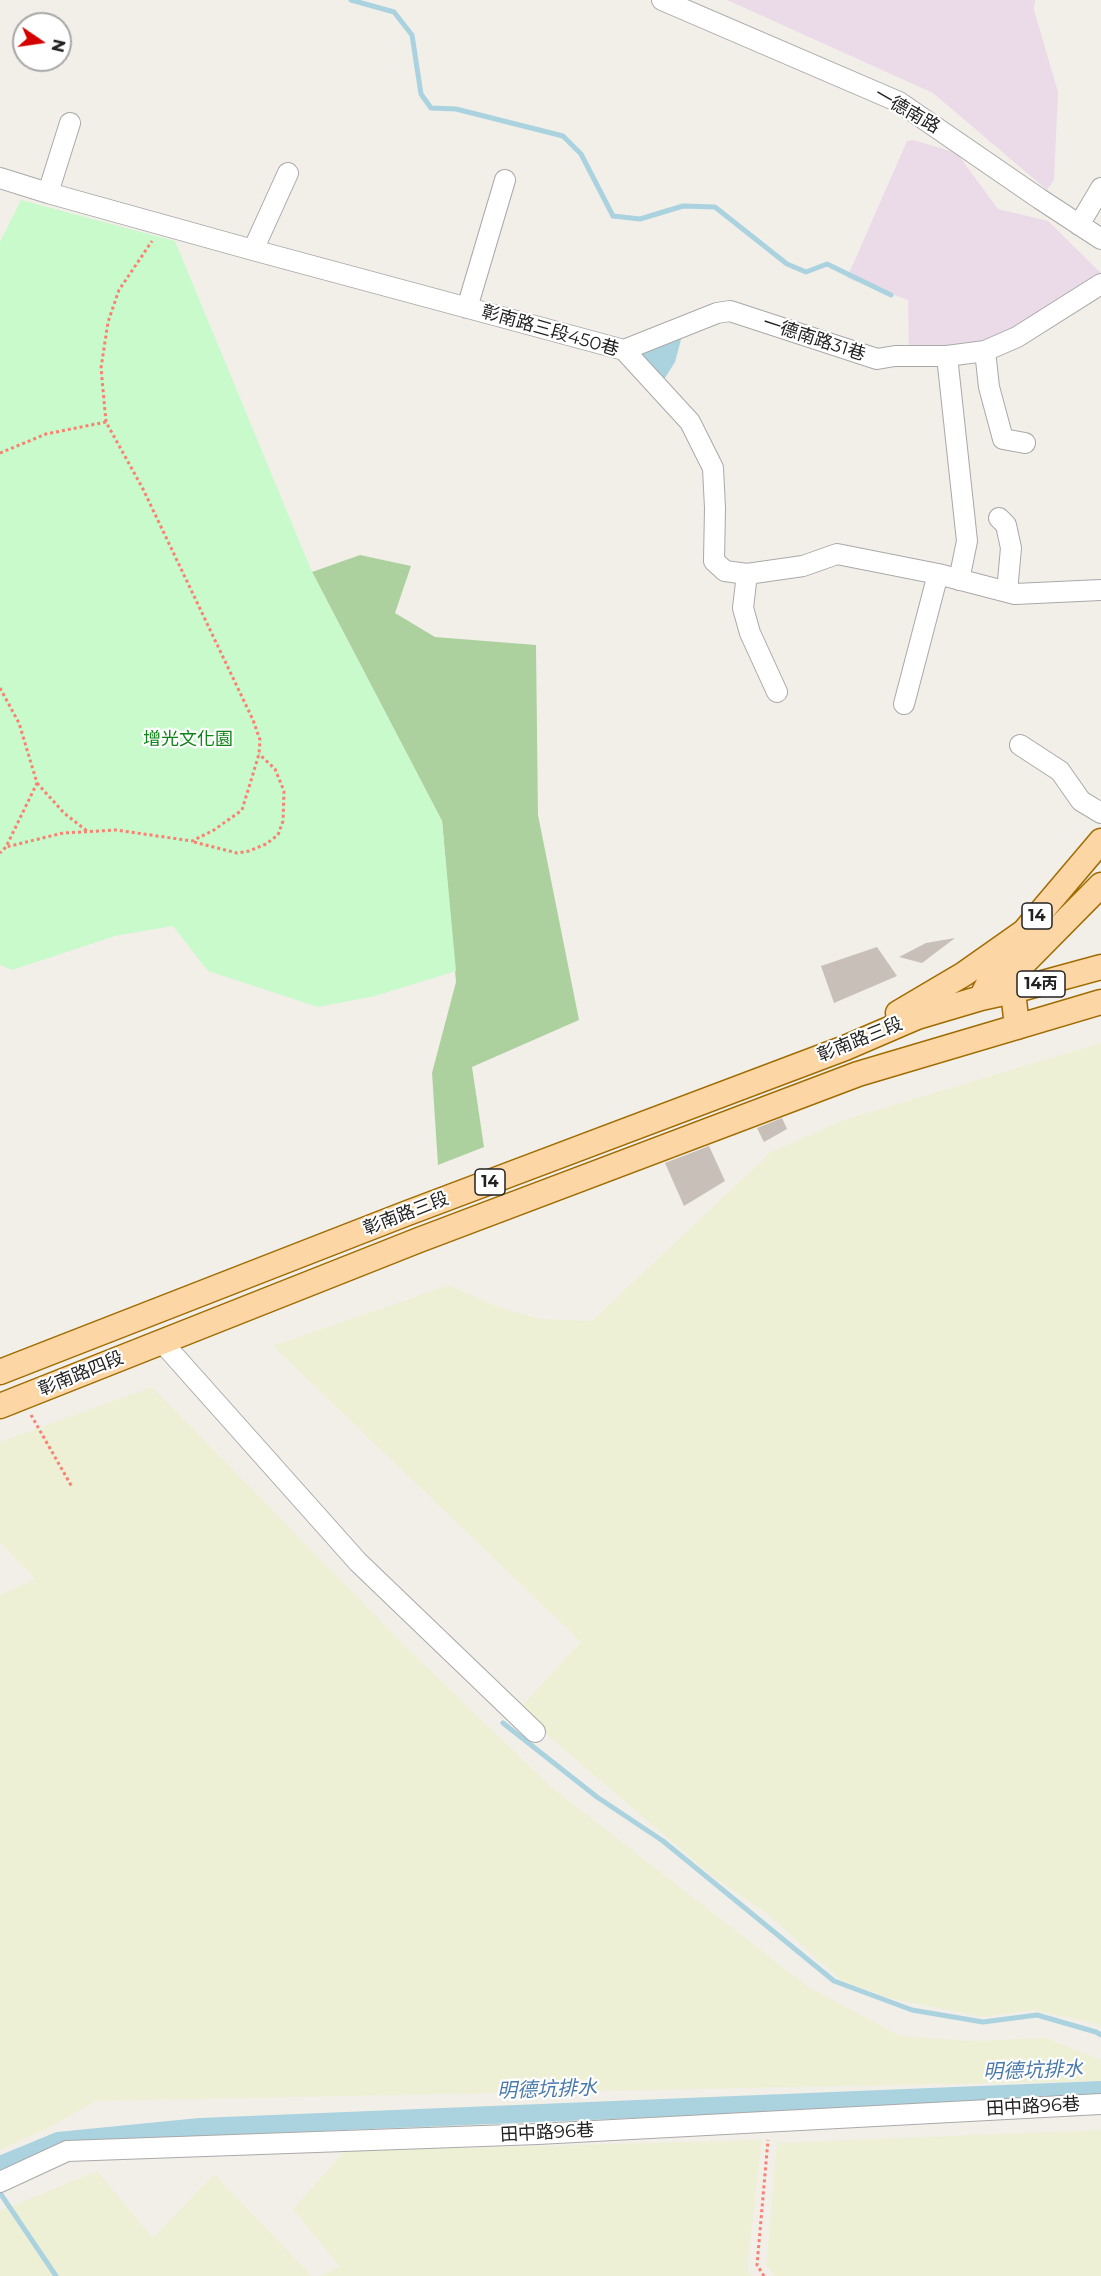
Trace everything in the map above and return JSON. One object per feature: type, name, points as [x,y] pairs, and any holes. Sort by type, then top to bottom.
[{"type":"main road","name":"14","points":[[981,998],[1001,959],[1101,841]]},
{"type":"main road","name":"14","points":[[1017,1027],[1013,991],[1018,969],[1099,887]]},
{"type":"main road","points":[[1099,887],[1101,915]]},
{"type":"main road","points":[[845,1048],[886,1020],[963,974],[1025,931]]},
{"type":"main road","name":"14丙","points":[[981,998],[1101,967]]},
{"type":"main road","points":[[981,998],[1017,1027]]},
{"type":"main road","name":"彰南路三段","points":[[0,1372],[416,1209],[845,1048],[916,1017],[981,998]]},
{"type":"main road","name":"14丙","points":[[1017,1027],[1101,1002]]},
{"type":"main road","name":"彰南路三段","points":[[162,1342],[418,1240],[858,1074],[1017,1027]]},
{"type":"main road","name":"彰南路四段","points":[[11,1402],[162,1342]]},
{"type":"street","name":"一德南路","points":[[662,0],[899,102],[1101,238]]},
{"type":"street","points":[[48,193],[70,123]]},
{"type":"street","points":[[253,250],[288,173]]},
{"type":"street","name":"彰南路三段450巷","points":[[0,178],[253,250],[624,350],[690,422],[713,468],[716,508],[714,561],[725,571],[747,574],[803,566],[837,554],[938,574],[1016,594],[1101,590]]},
{"type":"street","points":[[467,308],[505,180]]},
{"type":"street","points":[[1079,225],[1101,188]]},
{"type":"street","name":"一德南路31巷","points":[[624,350],[717,313],[730,311],[877,359],[895,356],[947,356],[985,351],[1017,337],[1101,285]]},
{"type":"street","points":[[985,351],[989,387],[1003,439],[1025,443]]},
{"type":"street","points":[[947,356],[967,541],[959,580]]},
{"type":"street","points":[[999,518],[1006,525],[1011,548],[1007,592]]},
{"type":"street","points":[[747,574],[743,608],[761,661],[777,692]]},
{"type":"street","points":[[904,704],[938,574]]},
{"type":"street","points":[[1020,745],[1060,771],[1081,801],[1101,813]]},
{"type":"street","points":[[162,1342],[358,1562],[534,1732]]},
{"type":"street","name":"田中路96巷","points":[[0,2182],[67,2151],[538,2134],[1101,2104]]},
{"type":"path","points":[[163,225],[118,290],[108,322],[101,368],[106,422],[143,489],[253,720],[260,740],[259,754],[242,810],[192,842]]},
{"type":"path","points":[[0,453],[46,434],[106,422]]},
{"type":"path","points":[[0,688],[19,723],[37,783],[64,813],[88,831]]},
{"type":"path","points":[[6,847],[63,833],[116,830],[192,842],[237,854],[249,851],[266,844],[278,835],[283,821],[284,791],[275,770],[259,754]]},
{"type":"path","points":[[0,853],[6,847],[37,783]]},
{"type":"path","points":[[11,1402],[72,1487]]},
{"type":"path","points":[[764,2276],[757,2265],[770,2120]]},
{"type":"shaded area","points":[[727,0],[1035,0],[1034,10],[1058,92],[1054,180],[1047,190],[933,93]]},
{"type":"shaded area","points":[[913,140],[957,153],[998,209],[1048,221],[1101,273],[997,342],[909,349],[908,300],[847,278],[907,141]]},
{"type":"green space","name":"增光文化園","points":[[21,200],[175,241],[312,572],[442,821],[456,971],[375,996],[318,1007],[208,971],[173,926],[115,936],[12,970],[0,965],[0,242]]},
{"type":"green space","points":[[360,555],[411,566],[395,613],[435,637],[536,645],[538,815],[579,1020],[472,1067],[484,1147],[438,1165],[432,1073],[456,982],[442,821],[312,572]]},
{"type":"green space","points":[[1101,1043],[1101,2028],[1093,2023],[1033,2010],[982,2017],[889,1998],[842,1981],[765,1912],[712,1876],[518,1710],[581,1642],[273,1346],[449,1285],[493,1305],[540,1319],[592,1321],[771,1152],[844,1120]]},
{"type":"green space","points":[[152,1387],[406,1647],[551,1787],[807,1986],[900,2036],[972,2041],[1046,2038],[1101,2060],[1101,2081],[96,2101],[46,2129],[0,2150],[0,1595],[35,1579],[0,1542],[0,1442]]},
{"type":"green space","points":[[1101,2130],[1101,2276],[775,2276],[766,2265],[777,2143]]},
{"type":"green space","points":[[762,2140],[747,2270],[752,2276],[319,2276],[340,2267],[293,2209],[345,2151]]},
{"type":"green space","points":[[97,2171],[153,2238],[214,2174],[312,2276],[0,2276],[0,2211]]},
{"type":"water","points":[[682,336],[675,362],[665,378],[661,378],[644,362],[641,352]]},
{"type":"building","points":[[955,938],[922,963],[899,957],[926,943]]},
{"type":"building","points":[[877,947],[897,976],[834,1003],[821,966]]},
{"type":"building","points":[[782,1118],[787,1129],[764,1142],[757,1128]]},
{"type":"building","points":[[709,1146],[725,1181],[684,1206],[665,1163]]},
{"type":"waterway","points":[[351,0],[394,12],[412,35],[421,94],[431,108],[456,109],[563,136],[581,154],[613,216],[640,219],[683,206],[715,207],[787,264],[806,272],[827,264],[891,295]]},
{"type":"waterway","points":[[503,1723],[597,1797],[663,1841],[834,1981],[912,2010],[983,2022],[1037,2015],[1101,2035]]},
{"type":"waterway","name":"明德坑排水","points":[[0,2165],[58,2141],[200,2127],[1101,2090]]},
{"type":"waterway","points":[[0,2193],[56,2276]]}]
